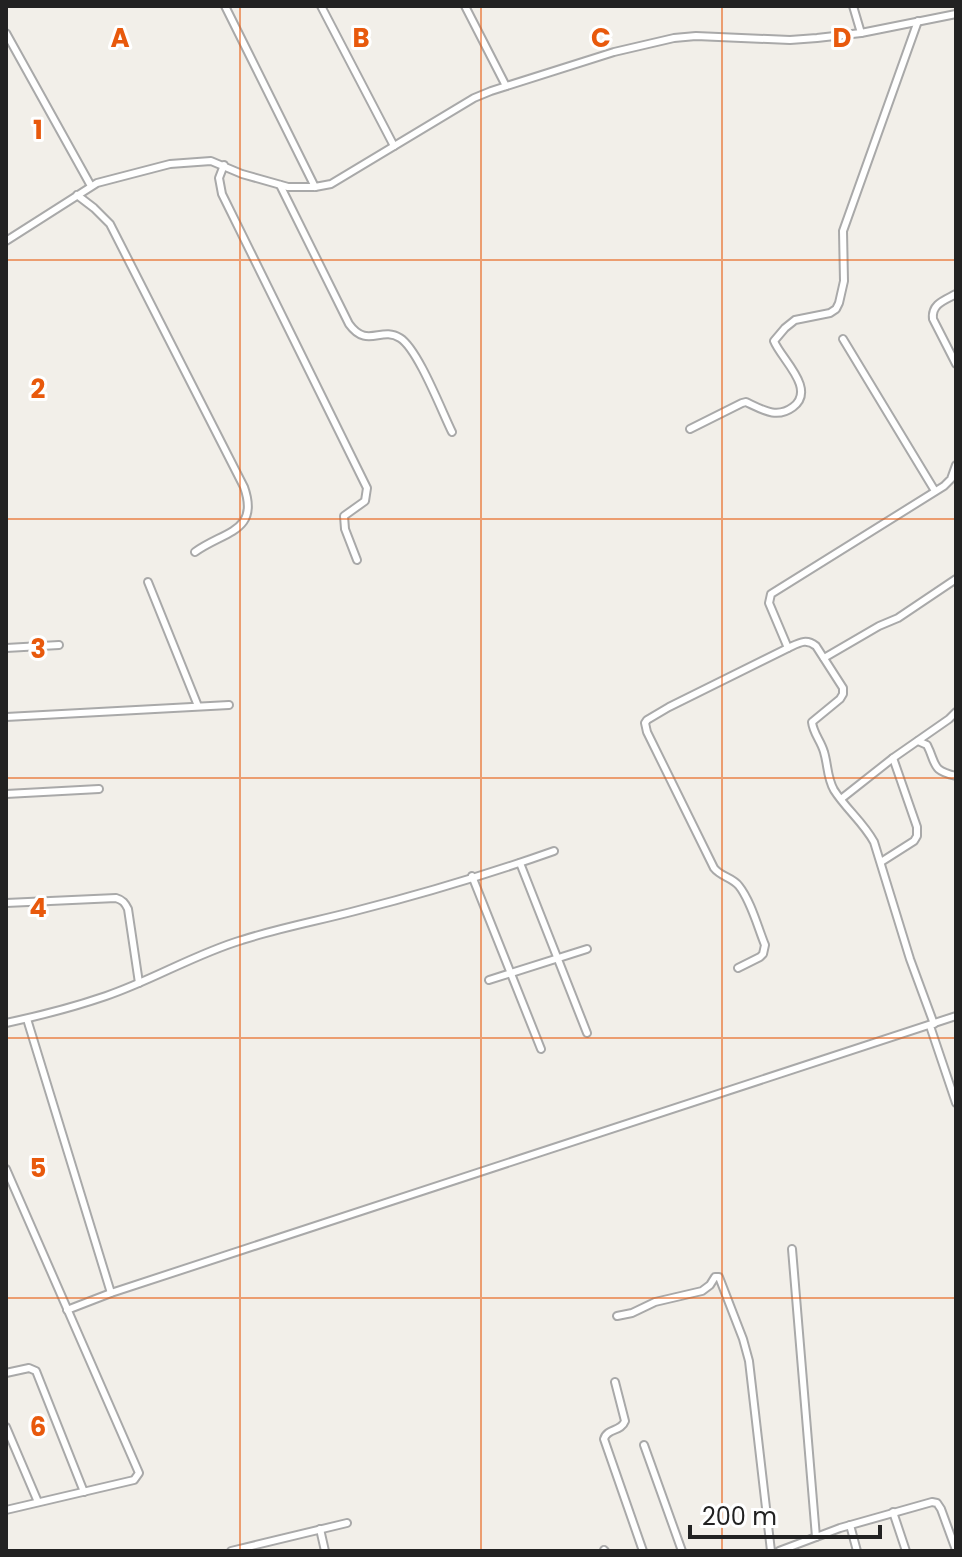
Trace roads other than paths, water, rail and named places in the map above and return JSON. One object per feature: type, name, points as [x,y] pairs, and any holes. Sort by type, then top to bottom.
[{"type":"street","points":[[225,6],[315,187]]},
{"type":"street","points":[[321,6],[394,146]]},
{"type":"street","points":[[465,6],[506,86]]},
{"type":"street","points":[[853,6],[861,33]]},
{"type":"street","points":[[6,241],[91,186],[170,164],[204,160],[280,185],[315,187],[338,181],[474,98],[614,52],[696,36],[790,40],[861,33],[956,14]]},
{"type":"street","points":[[690,429],[742,403],[774,414],[786,412],[802,397],[800,383],[774,341],[795,320],[830,313],[839,303],[844,281],[843,231],[918,21]]},
{"type":"street","points":[[6,35],[91,186]]},
{"type":"street","points":[[224,165],[219,178],[222,194],[367,488],[365,501],[344,516],[345,529],[357,560]]},
{"type":"street","points":[[280,185],[349,324],[360,336],[391,335],[405,342],[452,432]]},
{"type":"street","points":[[77,195],[110,224],[248,498],[249,509],[244,524],[195,552]]},
{"type":"street","points":[[956,294],[934,307],[932,314],[956,364]]},
{"type":"street","points":[[843,339],[935,491]]},
{"type":"street","points":[[788,648],[769,603],[771,594],[948,483],[956,465]]},
{"type":"street","points":[[824,658],[898,618],[956,579]]},
{"type":"street","points":[[148,582],[198,706]]},
{"type":"street","points":[[738,968],[760,957],[765,945],[742,890],[714,868],[645,723],[669,707],[788,648],[805,641],[811,642],[843,688],[840,699],[811,724],[823,748],[831,783],[868,831],[881,862],[956,1103]]},
{"type":"street","points":[[6,648],[59,645]]},
{"type":"street","points":[[6,717],[229,705]]},
{"type":"street","points":[[841,799],[956,712]]},
{"type":"street","points":[[918,741],[927,745],[940,772],[956,776]]},
{"type":"street","points":[[881,862],[917,836],[917,827],[893,758]]},
{"type":"street","points":[[6,794],[99,789]]},
{"type":"street","points":[[6,1023],[106,996],[241,940],[353,912],[554,851]]},
{"type":"street","points":[[520,863],[587,1033]]},
{"type":"street","points":[[472,876],[541,1049]]},
{"type":"street","points":[[6,903],[121,900],[128,909],[139,983]]},
{"type":"street","points":[[489,980],[587,949]]},
{"type":"street","points":[[67,1310],[956,1016]]},
{"type":"street","points":[[27,1019],[111,1293]]},
{"type":"street","points":[[6,1169],[139,1473],[134,1480],[6,1510]]},
{"type":"street","points":[[792,1249],[816,1537]]},
{"type":"street","points":[[617,1316],[655,1302],[702,1291],[715,1277],[719,1277],[749,1361],[771,1551]]},
{"type":"street","points":[[6,1373],[29,1368],[36,1371],[84,1492]]},
{"type":"street","points":[[615,1382],[625,1421],[622,1427],[608,1432],[604,1439],[643,1551]]},
{"type":"street","points":[[6,1427],[38,1502]]},
{"type":"street","points":[[644,1445],[682,1551]]},
{"type":"street","points":[[779,1551],[850,1525],[925,1503],[937,1503],[941,1509],[956,1550]]},
{"type":"street","points":[[893,1512],[906,1551]]},
{"type":"street","points":[[231,1551],[266,1547],[347,1523]]},
{"type":"street","points":[[850,1525],[857,1551]]},
{"type":"street","points":[[320,1529],[325,1551]]}]
